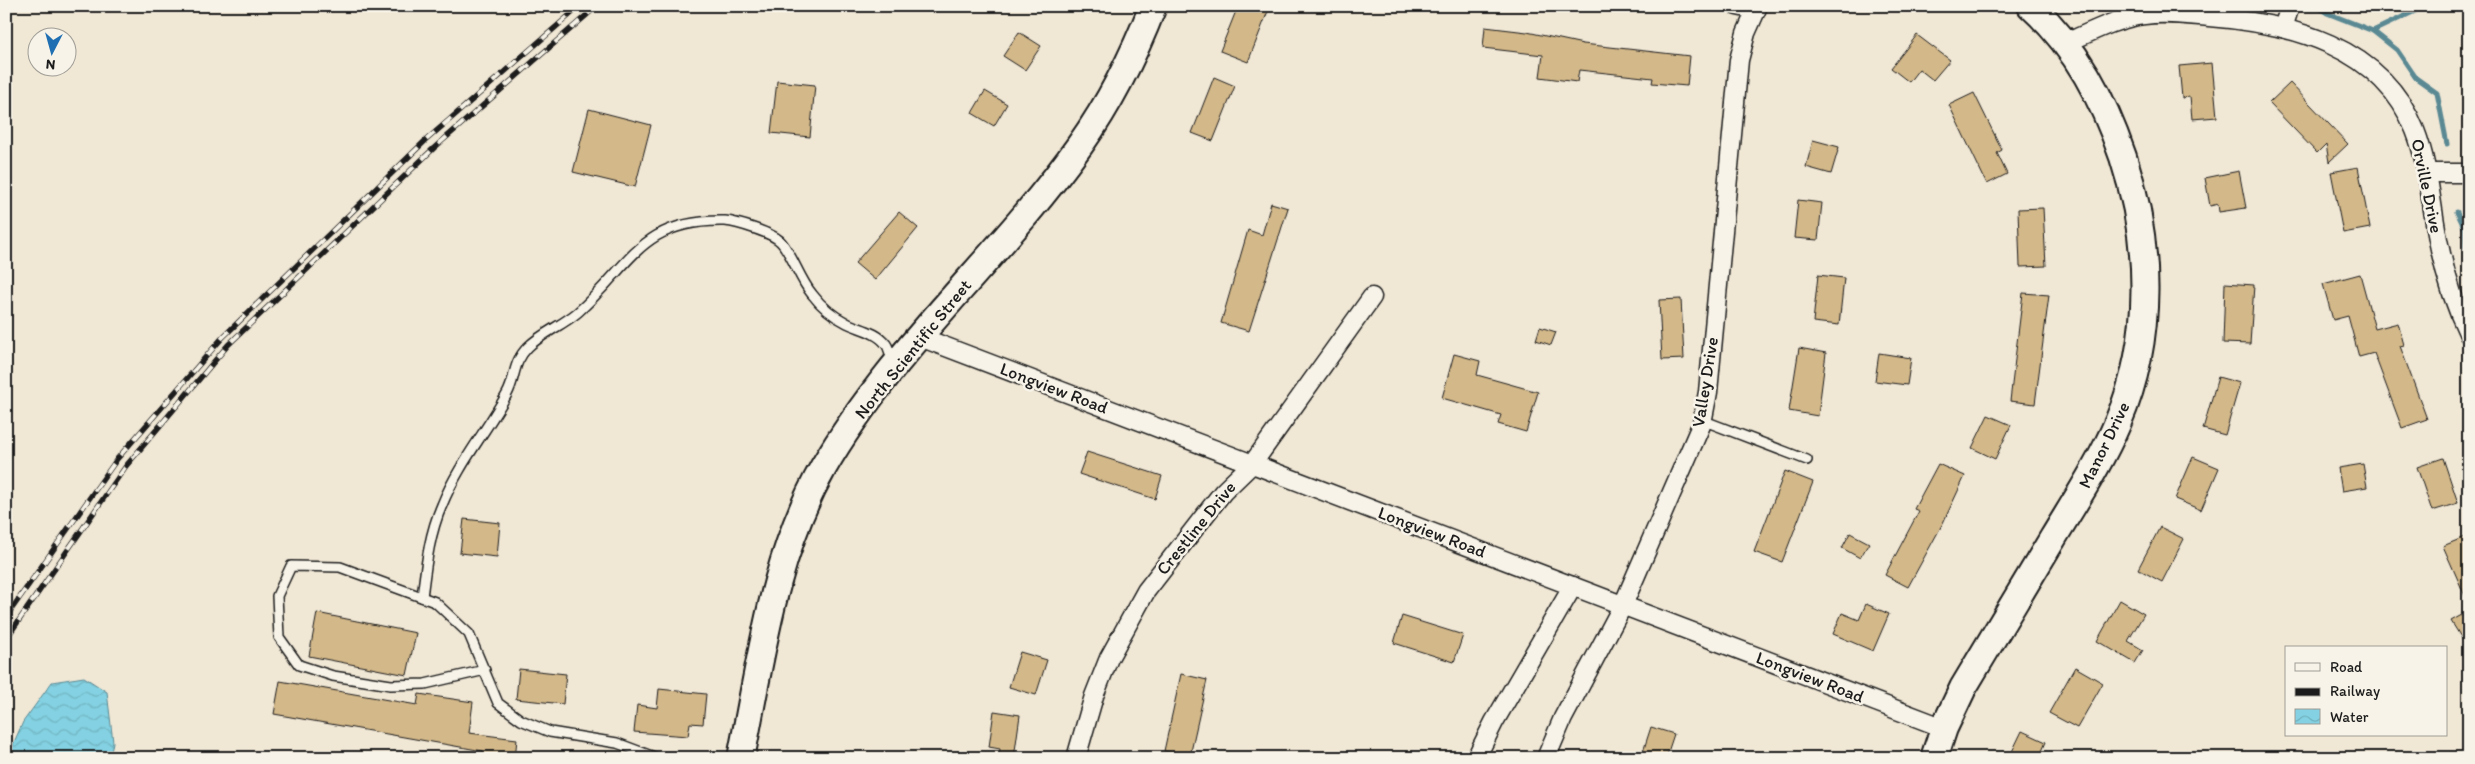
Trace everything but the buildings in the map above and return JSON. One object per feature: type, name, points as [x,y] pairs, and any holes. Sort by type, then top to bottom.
[{"type":"street","name":"North Scientific Street","points":[[741,758],[769,619],[790,541],[823,468],[894,366],[1026,214],[1080,145],[1126,68],[1153,6]]},
{"type":"street","points":[[1737,6],[1757,8]]},
{"type":"street","name":"Manor Drive","points":[[1934,758],[1944,728],[1963,688],[2106,449],[2128,398],[2140,346],[2145,290],[2143,259],[2134,198],[2126,168],[2105,110],[2080,63],[2066,43],[2031,6]]},
{"type":"street","points":[[2283,28],[2290,6]]},
{"type":"street","name":"Valley Drive","points":[[1546,758],[1563,718],[1623,605],[1691,453],[1702,420],[1708,392],[1739,60],[1746,33],[1757,8]]},
{"type":"street","name":"Orville Drive","points":[[2066,43],[2116,21],[2144,14],[2169,14],[2226,18],[2283,28],[2348,52],[2380,76],[2405,108],[2415,129],[2427,174],[2440,249],[2451,290],[2469,335]]},
{"type":"street","points":[[2427,174],[2469,173]]},
{"type":"street","name":"Crestline Drive","points":[[1076,758],[1094,696],[1128,621],[1146,591],[1223,492],[1253,464],[1372,297]]},
{"type":"street","name":"Longview Road","points":[[920,336],[1944,728]]},
{"type":"street","points":[[1476,758],[1494,722],[1573,586]]},
{"type":"lane","points":[[422,597],[429,544],[442,504],[461,468],[509,391],[514,368],[528,347],[576,314],[594,298],[627,260],[651,239],[671,227],[702,221],[739,222],[781,241],[810,293],[826,310],[846,323],[871,332],[886,344],[894,366]]},
{"type":"lane","points":[[1702,420],[1807,460]]},
{"type":"lane","points":[[485,670],[425,684],[391,686],[333,676],[299,665],[279,638],[277,596],[291,566],[340,568],[435,602],[469,634],[485,670],[498,703],[521,720],[550,732],[616,743],[657,758]]},
{"type":"water","points":[[84,677],[107,692],[113,742],[110,758],[7,758],[23,722],[52,682]]},
{"type":"waterway","points":[[2317,6],[2327,13],[2373,31],[2397,50],[2416,78],[2437,93],[2447,144]]},
{"type":"waterway","points":[[2373,31],[2415,11],[2419,6]]},
{"type":"waterway","points":[[2457,212],[2465,229],[2466,247],[2469,254]]},
{"type":"railway","points":[[6,617],[117,459],[223,337],[425,141],[580,6]]},
{"type":"railway","points":[[6,639],[126,466],[228,345],[434,148],[597,6]]}]
